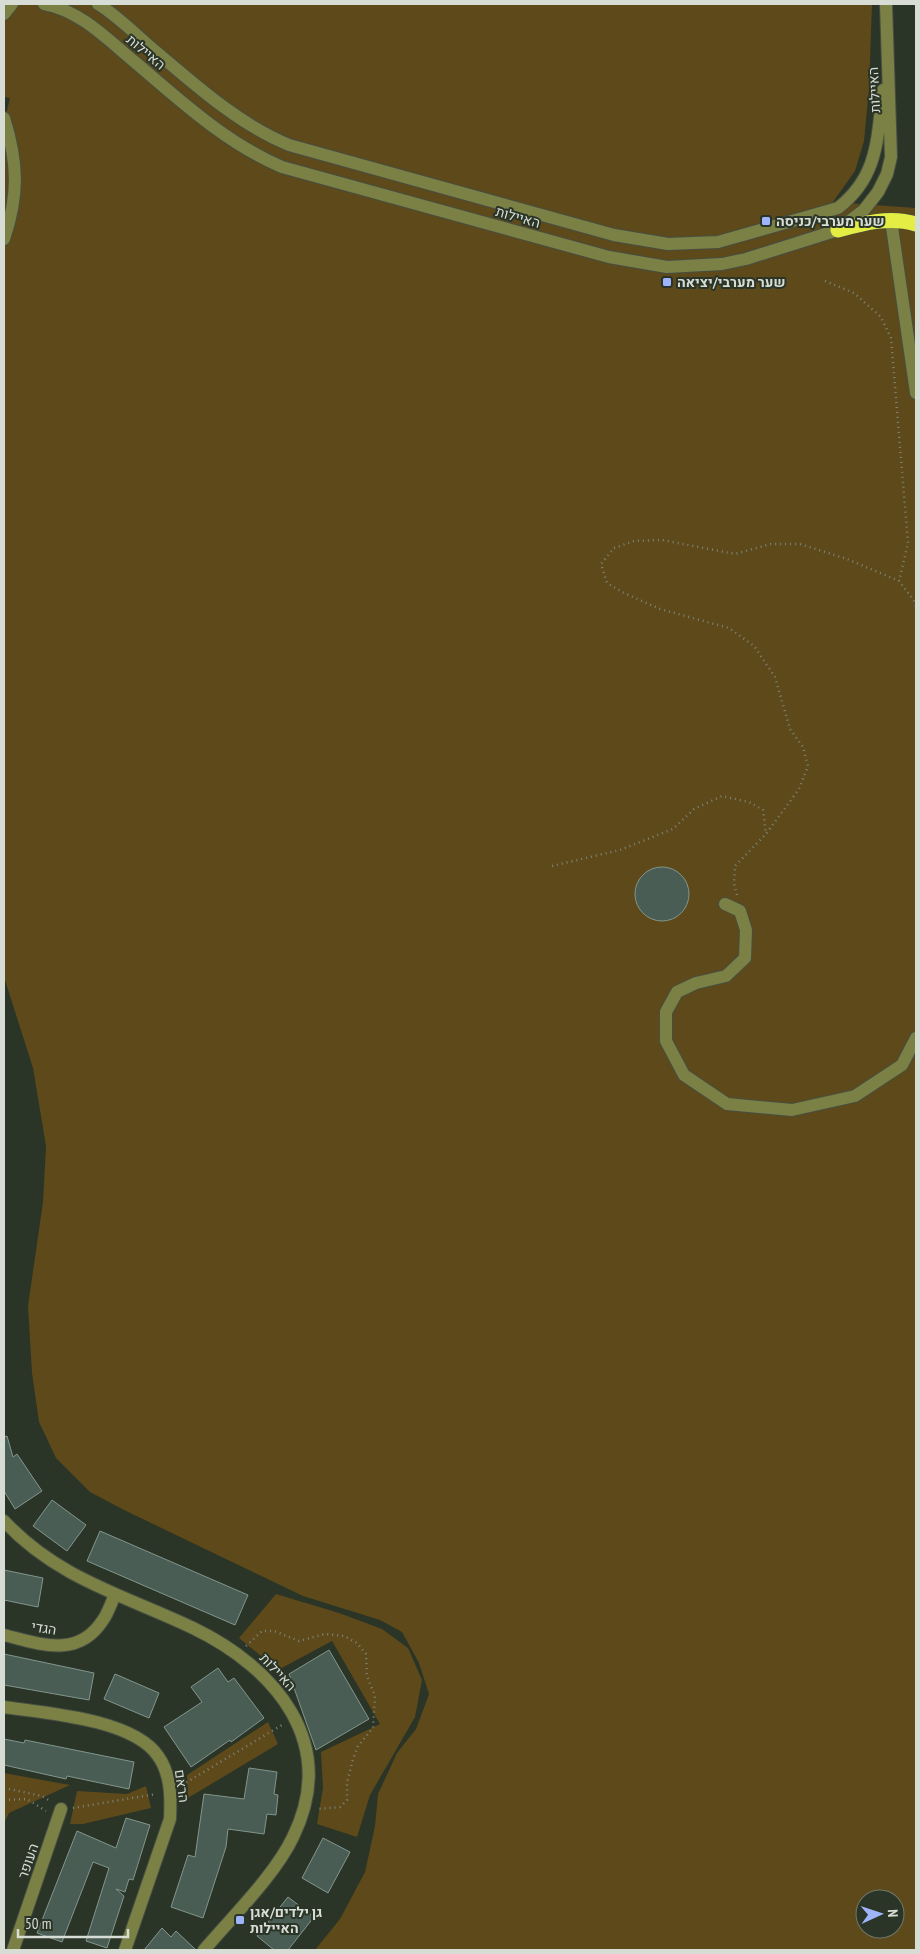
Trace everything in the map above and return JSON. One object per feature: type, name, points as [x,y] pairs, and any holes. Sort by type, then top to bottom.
[{"type":"highway","points":[[838,230],[863,223],[891,220],[903,220],[916,224]]},
{"type":"street","points":[[4,14],[12,4]]},
{"type":"street","name":"האיילות","points":[[44,4],[64,9],[89,25],[221,134],[262,158],[291,169],[608,257],[667,267],[722,264],[746,259],[838,230],[864,210],[878,192],[887,174],[891,157],[886,4]]},
{"type":"street","name":"האיילות","points":[[98,4],[124,23],[234,116],[272,138],[298,148],[614,235],[668,244],[718,242],[740,237],[838,208],[852,196],[862,183],[873,158],[887,53]]},
{"type":"street","points":[[4,239],[11,215],[16,177],[15,159],[5,124]]},
{"type":"street","points":[[891,220],[916,393]]},
{"type":"street","points":[[725,904],[740,911],[746,930],[745,958],[726,976],[696,983],[677,992],[666,1012],[666,1041],[684,1075],[727,1104],[792,1110],[855,1096],[902,1065],[916,1038]]},
{"type":"street","name":"האיילות","points":[[4,1521],[16,1534],[71,1574],[193,1628],[239,1655],[266,1677],[279,1692],[299,1726],[307,1754],[308,1781],[303,1812],[293,1837],[280,1860],[204,1950]]},
{"type":"street","points":[[4,1538],[16,1534]]},
{"type":"street","name":"הגדי","points":[[4,1635],[47,1646],[66,1646],[82,1640],[93,1632],[103,1620],[115,1595]]},
{"type":"street","name":"הראם","points":[[4,1707],[72,1716],[106,1725],[144,1742],[158,1754],[165,1768],[171,1801],[170,1819],[125,1950]]},
{"type":"street","name":"העופר","points":[[13,1950],[59,1815]]},
{"type":"path","points":[[825,281],[854,293],[881,318],[891,338],[908,543],[899,581]]},
{"type":"path","points":[[740,911],[734,884],[735,866],[766,834],[799,789],[808,766],[803,747],[790,729],[775,677],[754,646],[728,628],[660,609],[624,593],[607,583],[601,564],[614,548],[634,541],[662,540],[735,554],[771,544],[800,544],[846,559],[899,581],[916,606]]},
{"type":"path","points":[[552,866],[620,850],[673,829],[694,809],[722,796],[749,802],[762,810],[766,834]]},
{"type":"path","points":[[239,1655],[262,1632],[274,1631],[298,1641],[325,1634],[344,1636],[357,1643],[366,1654],[367,1676],[375,1696],[373,1728],[358,1746],[353,1759],[347,1783],[347,1800],[340,1807],[303,1812]]},
{"type":"path","points":[[4,1788],[42,1796],[59,1815]]},
{"type":"path","points":[[4,1800],[27,1799],[59,1815]]},
{"type":"shaded area","points":[[4,4],[872,4],[869,89],[864,141],[855,171],[833,202],[916,208],[916,1950],[315,1950],[340,1919],[365,1872],[375,1826],[378,1794],[397,1753],[416,1729],[429,1694],[419,1663],[402,1632],[380,1620],[303,1596],[124,1510],[90,1492],[56,1458],[39,1422],[32,1373],[28,1306],[43,1202],[46,1146],[33,1068],[4,977],[4,123],[10,98],[4,97]]},
{"type":"shaded area","points":[[276,1594],[339,1613],[382,1629],[408,1648],[422,1680],[415,1717],[370,1795],[357,1837],[317,1824],[323,1788],[321,1752],[380,1724],[332,1641],[278,1670],[239,1638]]},
{"type":"shaded area","points":[[268,1722],[278,1744],[188,1798],[187,1775]]},
{"type":"shaded area","points":[[4,1773],[70,1785],[9,1813],[4,1823]]},
{"type":"shaded area","points":[[146,1786],[151,1808],[83,1824],[70,1824],[77,1791],[127,1794]]},
{"type":"building","points":[[662,867],[672,869],[681,875],[687,884],[689,894],[687,904],[681,913],[672,919],[662,921],[652,919],[643,913],[637,904],[635,894],[637,884],[643,875],[652,869]]},
{"type":"building","points":[[7,1436],[13,1457],[17,1454],[42,1491],[15,1509],[4,1491],[4,1437]]},
{"type":"building","points":[[52,1500],[86,1525],[67,1551],[33,1526]]},
{"type":"building","points":[[100,1531],[248,1595],[235,1625],[87,1561]]},
{"type":"building","points":[[4,1570],[43,1578],[38,1607],[4,1600]]},
{"type":"building","points":[[329,1650],[369,1719],[316,1750],[289,1674]]},
{"type":"building","points":[[4,1654],[94,1673],[89,1700],[4,1685]]},
{"type":"building","points":[[218,1668],[228,1682],[234,1678],[264,1718],[231,1742],[230,1740],[191,1767],[164,1727],[202,1702],[191,1687]]},
{"type":"building","points":[[115,1674],[159,1693],[149,1718],[104,1699]]},
{"type":"building","points":[[4,1739],[24,1743],[25,1740],[134,1762],[129,1789],[67,1776],[66,1779],[4,1765]]},
{"type":"building","points":[[249,1768],[277,1772],[274,1794],[278,1795],[276,1815],[267,1814],[264,1834],[228,1829],[226,1847],[203,1918],[171,1907],[188,1855],[195,1857],[204,1794],[244,1799]]},
{"type":"building","points":[[126,1818],[150,1825],[133,1880],[129,1879],[125,1892],[116,1889],[124,1896],[107,1948],[86,1941],[109,1868],[93,1862],[62,1942],[37,1933],[77,1831],[116,1848]]},
{"type":"building","points":[[323,1838],[350,1852],[328,1893],[302,1878]]},
{"type":"building","points":[[288,1897],[314,1917],[288,1950],[274,1950],[257,1936]]},
{"type":"building","points":[[162,1928],[171,1937],[176,1931],[196,1950],[144,1950]]},
{"type":"place","name":"שער מערבי/כניסה","points":[[766,221]]},
{"type":"place","name":"שער מערבי/יציאה","points":[[667,282]]},
{"type":"place","name":"גן ילדים/אגן האיילות","points":[[240,1920]]}]
